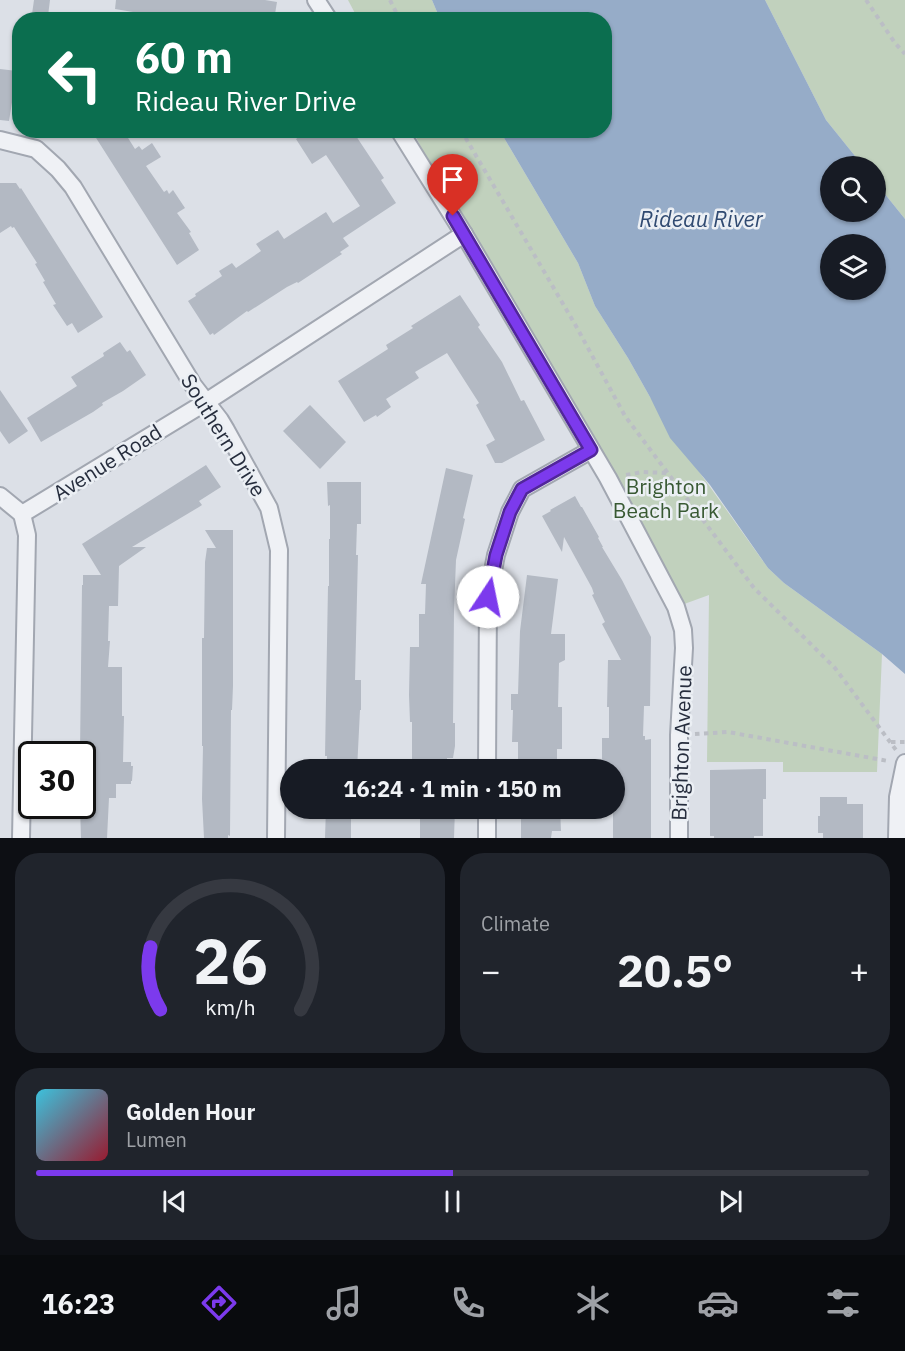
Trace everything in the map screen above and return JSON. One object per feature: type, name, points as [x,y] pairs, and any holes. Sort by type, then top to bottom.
[{"type":"street","name":"Brighton Avenue","points":[[404,138],[464,234],[608,478],[676,607],[683,630],[684,648],[679,735],[679,838]]},
{"type":"street","name":"Southern Drive","points":[[0,140],[36,148],[73,187],[193,385],[226,430],[269,508],[279,550],[276,838]]},
{"type":"street","name":"Avenue Road","points":[[22,514],[206,402],[464,234]]},
{"type":"street","points":[[487,759],[488,597],[496,555],[510,512],[522,489],[591,450]]},
{"type":"street","points":[[0,496],[22,514],[27,535],[21,838]]},
{"type":"street","points":[[897,838],[898,797],[904,764]]},
{"type":"street","points":[[487,819],[487,838]]},
{"type":"path","points":[[866,0],[905,54]]},
{"type":"path","points":[[466,138],[576,326],[625,416],[754,588],[835,668],[891,742],[904,764]]},
{"type":"path","points":[[608,478],[642,472],[667,473]]},
{"type":"path","points":[[679,735],[728,732],[904,764]]},
{"type":"path","points":[[891,742],[905,742]]},
{"type":"green space","points":[[348,0],[432,0],[437,12],[354,12]]},
{"type":"green space","points":[[765,0],[905,0],[905,219],[886,195],[886,156],[855,156],[826,120]]},
{"type":"green space","name":"Brighton Beach Park","points":[[416,138],[504,138],[578,263],[595,306],[650,397],[700,473],[768,568],[784,583],[882,654],[877,772],[783,772],[783,762],[707,762],[709,595],[676,607],[464,234]]},
{"type":"water","name":"Rideau River","points":[[432,0],[765,0],[826,120],[855,156],[820,156],[820,222],[886,222],[886,195],[905,219],[905,674],[882,654],[784,583],[768,568],[710,485],[670,438],[628,358],[595,306],[578,263],[504,138],[612,138],[612,12],[437,12]]},
{"type":"building","points":[[34,0],[50,0],[48,12],[32,12]]},
{"type":"building","points":[[116,0],[265,0],[277,2],[275,12],[133,12],[115,9]]},
{"type":"building","points":[[0,69],[12,70],[12,102],[9,121],[0,120]]},
{"type":"building","points":[[96,138],[128,138],[135,149],[139,146],[142,150],[152,143],[161,157],[146,166],[164,192],[167,190],[169,194],[173,190],[185,208],[177,213],[191,232],[189,233],[199,250],[177,265]]},
{"type":"building","points":[[357,138],[384,178],[381,180],[396,203],[343,238],[349,246],[340,252],[342,254],[298,283],[247,311],[214,335],[213,333],[210,335],[188,301],[222,276],[219,271],[232,263],[236,268],[261,251],[256,244],[278,230],[284,239],[326,212],[333,223],[360,206],[326,155],[312,164],[296,139]]},
{"type":"building","points":[[0,183],[16,183],[21,188],[103,317],[78,333],[72,323],[67,326],[53,305],[56,304],[43,282],[45,281],[35,264],[37,263],[14,227],[11,226],[0,233]]},
{"type":"building","points":[[460,295],[502,362],[521,401],[524,400],[545,440],[502,463],[495,463],[486,445],[495,440],[476,405],[479,403],[447,353],[415,372],[419,378],[386,399],[391,407],[377,417],[376,415],[364,422],[338,381],[388,349],[386,345],[413,328],[411,326]]},
{"type":"building","points":[[120,342],[127,352],[130,350],[146,375],[102,403],[103,405],[93,412],[41,442],[27,418],[77,386],[71,377],[104,356],[103,353]]},
{"type":"building","points":[[0,390],[28,431],[9,444],[0,431]]},
{"type":"building","points":[[310,405],[346,442],[320,469],[283,431]]},
{"type":"building","points":[[206,465],[221,487],[199,501],[202,505],[132,547],[146,547],[119,566],[118,606],[109,606],[108,667],[122,667],[123,762],[131,762],[133,766],[131,784],[116,784],[116,798],[109,798],[107,838],[81,838],[80,819],[96,819],[96,741],[80,741],[82,585],[83,575],[101,575],[82,544]]},
{"type":"building","points":[[446,468],[473,475],[456,560],[453,723],[455,723],[455,746],[453,758],[447,759],[412,759],[409,695],[410,647],[419,647],[419,614],[425,614],[426,584],[421,584]]},
{"type":"building","points":[[327,482],[361,482],[361,524],[357,524],[356,555],[358,555],[355,680],[361,680],[358,759],[327,759],[325,756],[330,539],[330,505],[328,506]]},
{"type":"building","points":[[575,496],[651,637],[650,706],[644,706],[643,736],[645,740],[651,739],[651,838],[613,838],[613,819],[625,819],[625,759],[602,759],[602,738],[609,738],[608,660],[621,660],[602,624],[605,622],[592,595],[594,594],[592,588],[564,537],[562,552],[542,516]]},
{"type":"building","points":[[205,530],[233,530],[233,686],[230,836],[228,835],[228,838],[204,838],[202,638],[204,638],[205,562],[207,548],[216,548]]},
{"type":"building","points":[[527,575],[558,579],[551,634],[565,634],[565,660],[559,663],[558,707],[562,707],[562,749],[557,749],[557,759],[518,759],[518,742],[512,742],[511,694],[518,694],[520,631]]},
{"type":"building","points":[[766,769],[763,836],[714,838],[710,836],[710,770]]},
{"type":"building","points":[[820,797],[847,797],[847,804],[863,804],[863,838],[823,838],[823,833],[818,833]]},
{"type":"building","points":[[326,819],[351,819],[351,838],[325,838]]},
{"type":"building","points":[[420,819],[455,819],[454,838],[420,838]]},
{"type":"building","points":[[521,819],[560,819],[561,831],[552,831],[551,838],[521,838]]},
{"type":"route","points":[[453,216],[591,450],[522,489],[510,512],[496,555],[488,597]]}]
